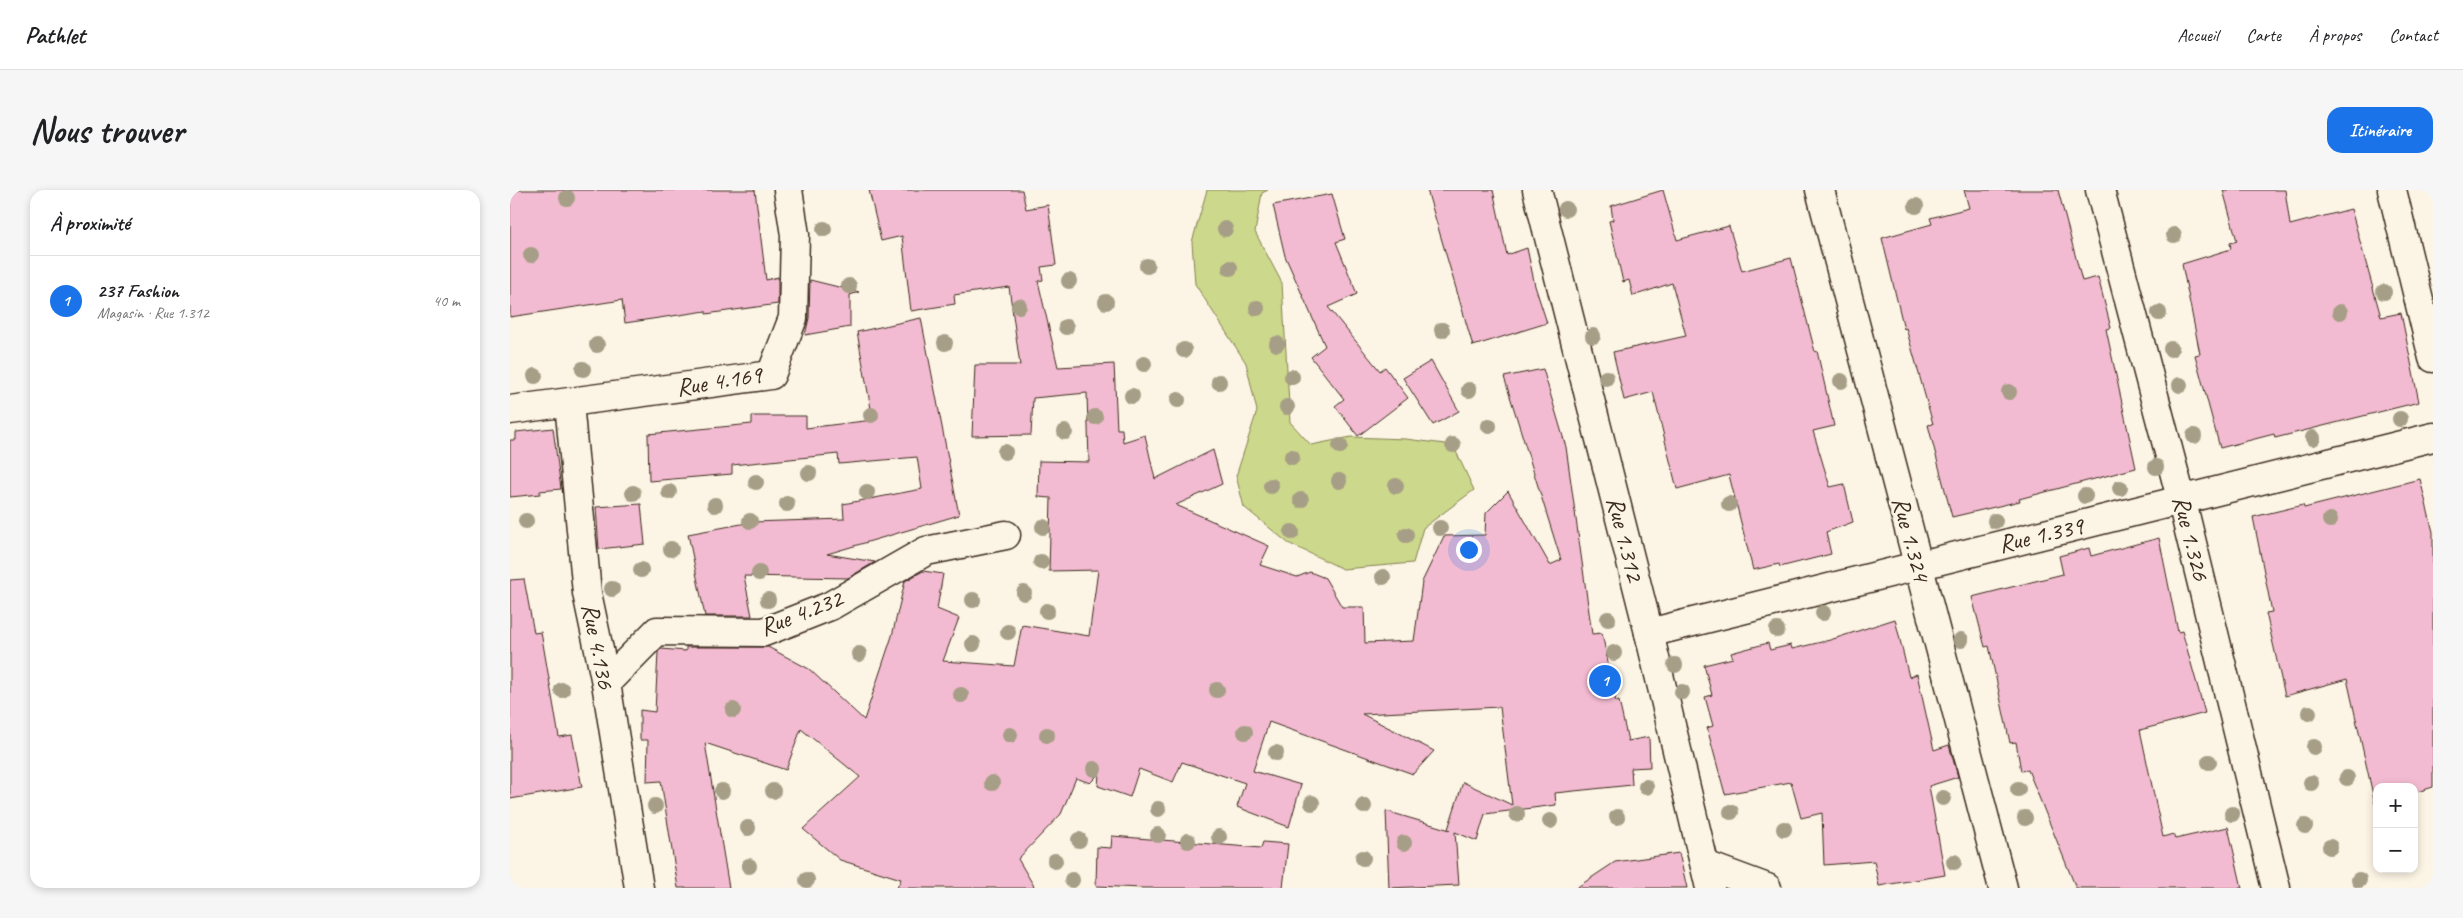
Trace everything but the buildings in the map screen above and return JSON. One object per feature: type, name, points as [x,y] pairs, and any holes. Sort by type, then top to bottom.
[{"type":"street","name":"Rue 4.169","points":[[510,410],[771,375],[793,318],[796,235],[788,190]]},
{"type":"street","name":"Rue 1.312","points":[[1537,190],[1649,633],[1707,877]]},
{"type":"street","name":"Rue 1.324","points":[[1820,190],[2003,888]]},
{"type":"street","name":"Rue 1.326","points":[[2100,190],[2182,502],[2276,888]]},
{"type":"street","points":[[2392,190],[2433,358]]},
{"type":"street","name":"Rue 4.136","points":[[569,403],[587,593],[606,683],[639,888]]},
{"type":"street","name":"Rue 1.339","points":[[1649,633],[1918,565],[2182,502],[2433,438]]},
{"type":"street","name":"Rue 4.232","points":[[606,683],[657,630],[764,632],[830,606],[926,551],[1006,535]]},
{"type":"street","points":[[1707,877],[1767,888]]},
{"type":"green space","points":[[1207,190],[1268,190],[1262,193],[1255,232],[1282,283],[1290,422],[1311,445],[1351,437],[1406,439],[1453,445],[1474,490],[1423,528],[1413,563],[1343,569],[1288,543],[1244,507],[1236,476],[1257,411],[1246,363],[1195,284],[1192,242]]},
{"type":"place","name":"237 Fashion","points":[[1605,681]]}]
